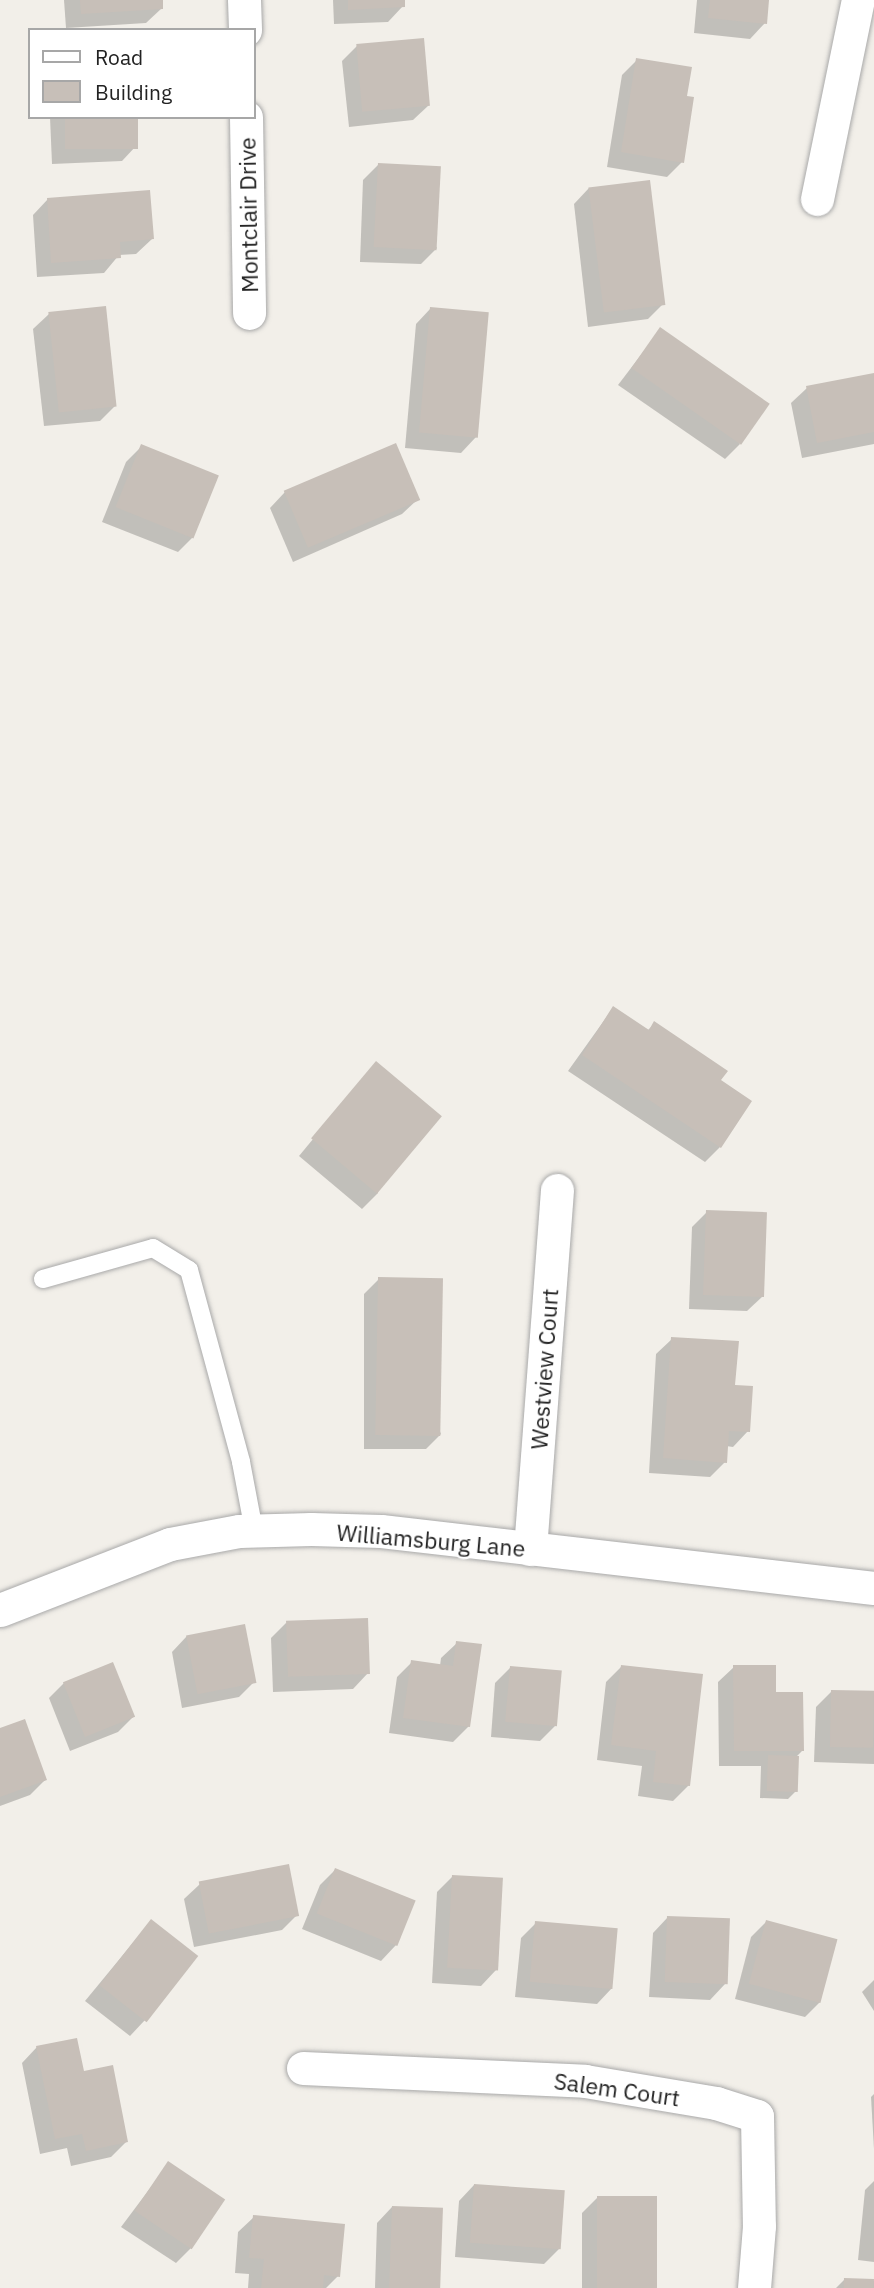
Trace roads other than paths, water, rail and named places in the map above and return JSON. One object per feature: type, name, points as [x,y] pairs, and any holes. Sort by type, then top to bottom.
[{"type":"street","points":[[244,0],[244,28]]},
{"type":"street","points":[[817,199],[858,0]]},
{"type":"street","name":"Montclair Drive","points":[[246,119],[249,313]]},
{"type":"street","name":"Westview Court","points":[[530,1549],[557,1190]]},
{"type":"street","name":"Williamsburg Lane","points":[[0,1610],[170,1544],[254,1531],[381,1531],[874,1588]]},
{"type":"street","name":"Salem Court","points":[[303,2067],[585,2081],[716,2103],[757,2116],[759,2227],[754,2288]]},
{"type":"lane","points":[[43,1279],[153,1248],[190,1270],[241,1462],[254,1531]]}]
